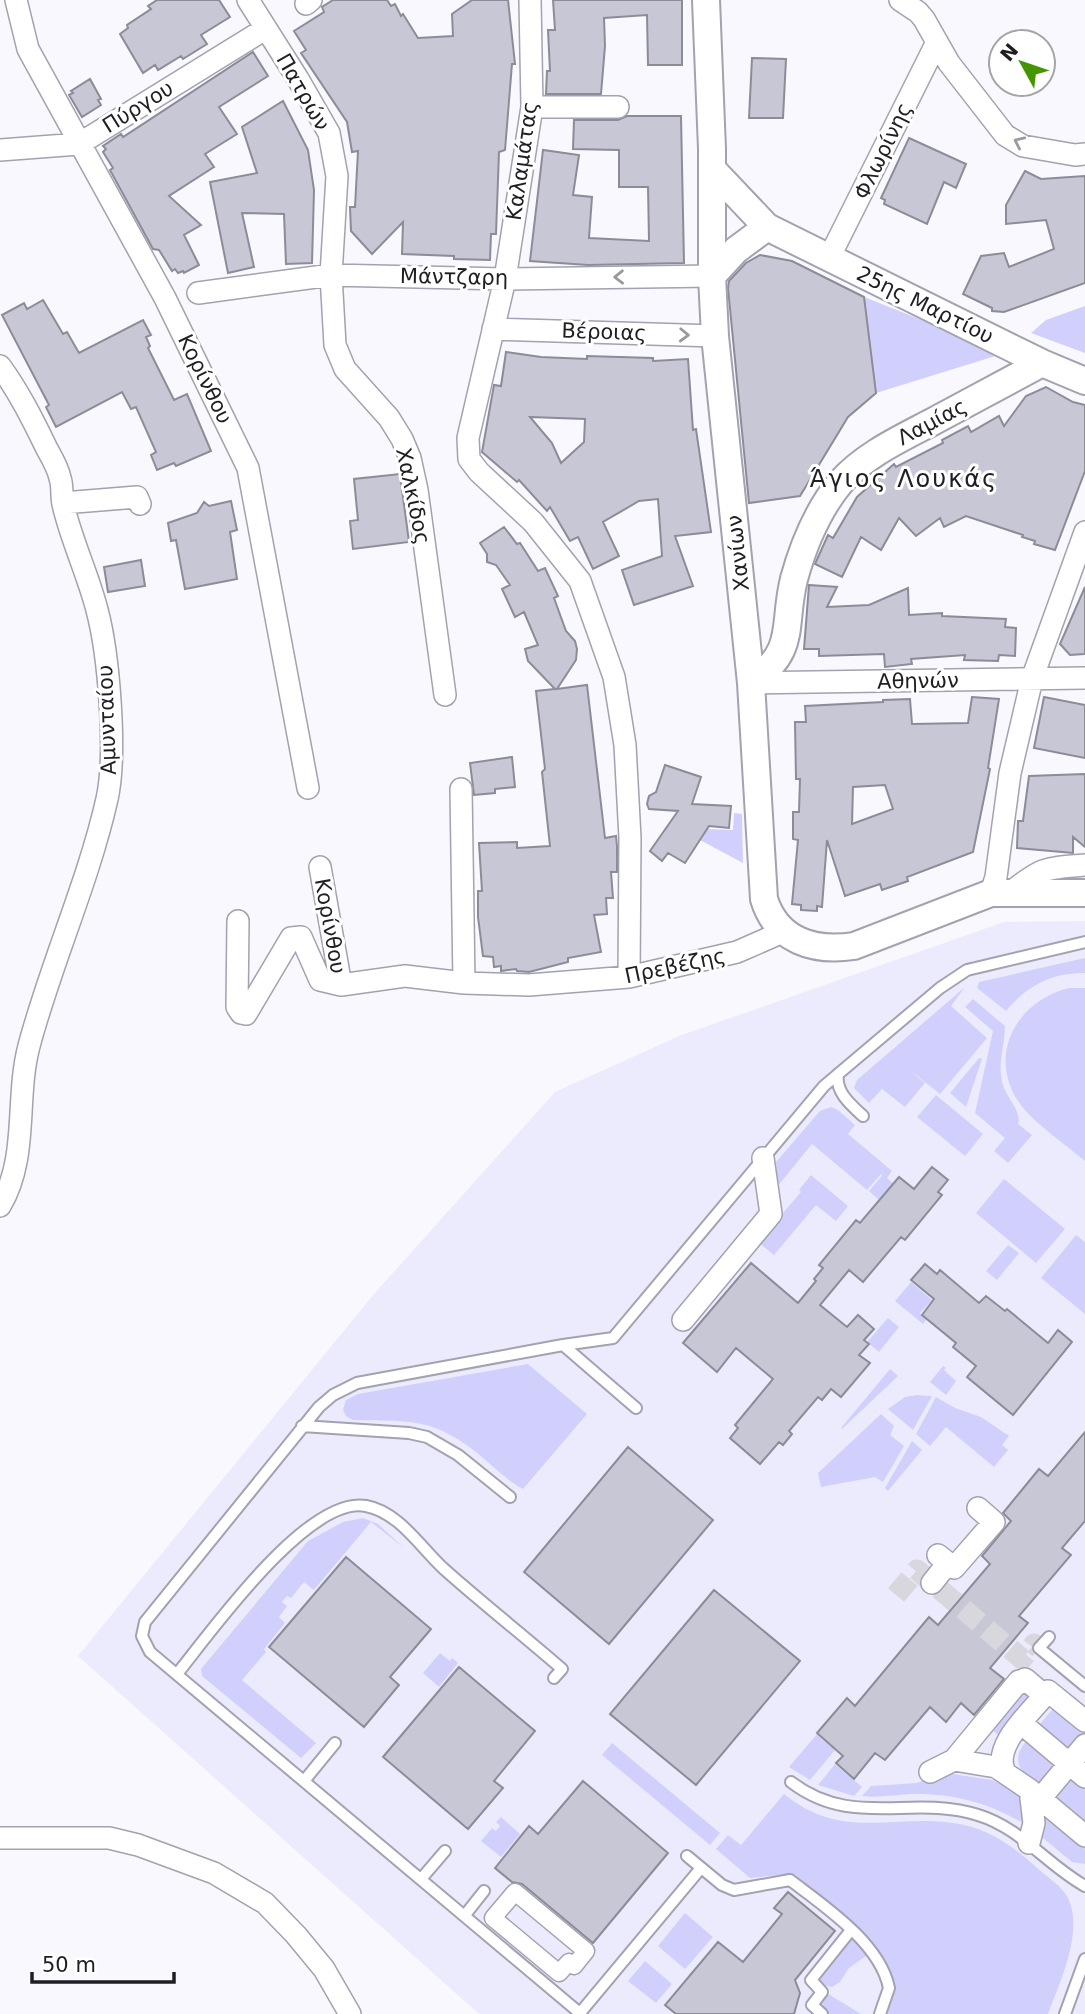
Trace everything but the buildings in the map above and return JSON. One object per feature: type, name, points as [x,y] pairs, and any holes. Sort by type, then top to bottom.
[{"type":"street","name":"Κορίνθου","points":[[16,0],[29,49],[165,298],[248,468],[308,788]]},
{"type":"street","name":"Πατρών","points":[[248,0],[329,134],[337,176],[331,275]]},
{"type":"street","name":"Καλαμάτας","points":[[530,0],[532,107],[505,279],[468,438],[469,459],[479,472],[533,522],[580,581],[614,677],[625,745],[630,838],[629,978]]},
{"type":"street","points":[[706,0],[712,169]]},
{"type":"street","points":[[900,0],[918,12],[936,44],[1005,135],[1023,146],[1075,155],[1085,154]]},
{"type":"street","name":"Πύργου","points":[[0,150],[79,144],[265,29]]},
{"type":"street","name":"Φλωρίνης","points":[[830,258],[936,44]]},
{"type":"street","points":[[532,107],[618,107]]},
{"type":"street","name":"25ης Μαρτίου","points":[[712,169],[767,227],[1042,363],[1085,381]]},
{"type":"street","name":"Χανίων","points":[[712,169],[715,336],[751,683],[764,899],[769,912],[785,931]]},
{"type":"street","points":[[712,276],[736,250],[767,227]]},
{"type":"street","name":"Μάντζαρη","points":[[198,293],[331,275],[505,279],[712,276]]},
{"type":"street","name":"Χαλκίδος","points":[[331,275],[335,345],[345,369],[389,418],[410,458],[417,490],[445,695]]},
{"type":"street","name":"Βέροιας","points":[[493,329],[715,336]]},
{"type":"street","name":"Λαμίας","points":[[751,683],[766,672],[782,651],[787,638],[793,582],[803,553],[815,525],[841,483],[885,448],[1042,363]]},
{"type":"street","name":"Αμυνταίου","points":[[0,366],[33,419],[61,478],[62,503],[98,611],[111,725],[111,772],[107,798],[81,888],[43,996],[28,1050],[15,1170],[0,1206]]},
{"type":"street","points":[[62,503],[137,497],[140,505]]},
{"type":"street","points":[[1001,893],[996,877],[1010,773],[1032,679],[1085,532]]},
{"type":"street","name":"Αθηνών","points":[[751,683],[1085,678]]},
{"type":"street","points":[[461,789],[464,984]]},
{"type":"street","points":[[785,931],[814,947],[832,949],[855,946],[1001,893],[1043,869],[1085,865]]},
{"type":"street","name":"Κορίνθου","points":[[320,867],[341,985]]},
{"type":"street","points":[[1001,893],[1085,893]]},
{"type":"street","points":[[239,921],[237,1007],[242,1013],[249,1010],[291,938],[301,937],[320,980],[341,985]]},
{"type":"street","name":"Πρεβέζης","points":[[341,985],[405,976],[464,984],[529,985],[629,978],[737,952],[785,931]]},
{"type":"street","points":[[683,1320],[771,1214],[763,1158]]},
{"type":"street","points":[[932,1583],[943,1559],[954,1569],[994,1522],[978,1508]]},
{"type":"street","points":[[930,1773],[954,1760],[1020,1681],[1021,1683],[1025,1679],[1045,1696]]},
{"type":"street","points":[[1004,1770],[1001,1761],[1005,1745],[1048,1691],[1085,1721]]},
{"type":"street","points":[[1021,1723],[1077,1770]]},
{"type":"street","points":[[983,1726],[1005,1745]]},
{"type":"street","points":[[1035,1794],[1077,1770],[1085,1745]]},
{"type":"street","points":[[954,1760],[1004,1770],[1085,1836]]},
{"type":"street","points":[[1029,1843],[1034,1823],[1035,1794]]},
{"type":"street","points":[[0,1838],[108,1838],[138,1845],[214,1873],[265,1903],[324,1969],[350,2014]]},
{"type":"street","points":[[515,1892],[586,1951],[574,1966],[569,1962],[559,1973],[493,1918],[515,1892]]},
{"type":"lane","points":[[701,1868],[580,2013],[177,1674],[145,1645],[142,1632],[145,1622],[302,1426],[333,1395],[357,1383],[613,1338],[824,1086],[940,988],[961,973],[1000,961],[1085,942]]},
{"type":"lane","points":[[838,1074],[838,1085],[844,1098],[863,1116]]},
{"type":"lane","points":[[562,1345],[636,1408]]},
{"type":"lane","points":[[302,1426],[409,1433],[427,1437],[458,1455],[510,1497]]},
{"type":"lane","points":[[177,1674],[279,1551],[322,1518],[347,1507],[363,1506],[387,1514],[397,1521],[444,1569],[562,1669],[554,1678]]},
{"type":"lane","points":[[1049,1637],[1039,1648],[1084,1683]]},
{"type":"lane","points":[[304,1781],[335,1743]]},
{"type":"lane","points":[[791,1782],[807,1793],[843,1806],[868,1810],[931,1807],[973,1813],[1008,1828],[1085,1886]]},
{"type":"lane","points":[[421,1879],[445,1851]]},
{"type":"lane","points":[[687,1856],[724,1886],[734,1890],[790,1880],[867,1946],[887,1980],[888,1994],[880,2014]]},
{"type":"lane","points":[[465,1915],[484,1891]]},
{"type":"lane","points":[[822,2014],[812,2005],[822,1992],[810,1980],[851,1930]]},
{"type":"lane","points":[[1065,2014],[1085,1959]]},
{"type":"shaded area","points":[[864,297],[1005,353],[876,393]]},
{"type":"shaded area","points":[[1085,306],[1085,353],[1031,333],[1046,320]]},
{"type":"shaded area","points":[[734,813],[742,814],[743,863],[700,840],[707,829],[733,830]]},
{"type":"shaded area","points":[[1085,921],[1085,2014],[479,2014],[78,1656],[374,1294],[555,1092],[679,1036],[1004,922]]},
{"type":"shaded area","points":[[1085,958],[1085,973],[1061,975],[1041,982],[1023,994],[1006,1011],[977,988],[979,982]]},
{"type":"shaded area","points":[[965,987],[951,1006],[987,1038],[940,1094],[906,1067],[925,1083],[905,1107],[882,1089],[869,1103],[854,1088],[857,1080]]},
{"type":"shaded area","points":[[1069,988],[1085,988],[1085,1161],[1020,1104],[1010,1086],[1006,1067],[1012,1033],[1021,1018],[1034,1005],[1050,995]]},
{"type":"shaded area","points":[[973,999],[1005,1026],[1002,1080],[1016,1110],[1018,1124],[1032,1135],[1008,1163],[994,1151],[1005,1138],[975,1113],[993,1031],[965,1007]]},
{"type":"shaded area","points":[[979,1058],[982,1059],[966,1107],[950,1093]]},
{"type":"shaded area","points":[[936,1095],[983,1134],[965,1156],[917,1117]]},
{"type":"shaded area","points":[[831,1107],[855,1125],[848,1134],[892,1171],[887,1178],[893,1183],[879,1200],[869,1191],[881,1174],[867,1190],[812,1144],[777,1187],[776,1162],[820,1111]]},
{"type":"shaded area","points":[[811,1175],[848,1206],[836,1221],[816,1205],[774,1255],[758,1242],[801,1192],[799,1190]]},
{"type":"shaded area","points":[[1004,1179],[1065,1229],[1036,1263],[976,1213]]},
{"type":"shaded area","points":[[1076,1235],[1085,1242],[1085,1314],[1041,1278]]},
{"type":"shaded area","points":[[1008,1245],[1019,1253],[997,1280],[986,1271]]},
{"type":"shaded area","points":[[911,1282],[932,1300],[920,1313],[927,1319],[923,1324],[895,1301]]},
{"type":"shaded area","points":[[888,1318],[899,1327],[879,1352],[867,1342]]},
{"type":"shaded area","points":[[528,1364],[587,1414],[523,1489],[460,1440],[445,1432],[418,1423],[353,1420],[346,1416],[343,1410],[346,1400],[358,1394]]},
{"type":"shaded area","points":[[943,1366],[956,1381],[946,1395],[930,1382]]},
{"type":"shaded area","points":[[890,1369],[898,1376],[842,1429],[841,1428]]},
{"type":"shaded area","points":[[932,1396],[913,1430],[888,1409],[905,1397]]},
{"type":"shaded area","points":[[936,1397],[955,1408],[981,1417],[1009,1436],[1002,1445],[1008,1450],[994,1467],[946,1427],[930,1446],[916,1434]]},
{"type":"shaded area","points":[[881,1414],[894,1426],[890,1435],[904,1446],[883,1482],[875,1477],[821,1487],[818,1473]]},
{"type":"shaded area","points":[[912,1441],[922,1450],[888,1491],[885,1488]]},
{"type":"shaded area","points":[[363,1518],[378,1524],[404,1548],[371,1522],[314,1590],[304,1582],[291,1598],[287,1596],[282,1602],[287,1606],[279,1617],[285,1623],[264,1649],[266,1652],[242,1680],[316,1743],[301,1758],[202,1676],[201,1669],[308,1541],[343,1522]]},
{"type":"shaded area","points":[[440,1653],[450,1661],[452,1658],[458,1663],[439,1687],[423,1673]]},
{"type":"shaded area","points":[[1023,1684],[1034,1693],[998,1735],[988,1726]]},
{"type":"shaded area","points":[[1057,1704],[1085,1727],[1085,1741],[1075,1753],[1062,1743],[1056,1750],[1034,1731]]},
{"type":"shaded area","points":[[817,1734],[835,1750],[810,1780],[789,1767]]},
{"type":"shaded area","points":[[1031,1735],[1053,1753],[1048,1760],[1060,1771],[1042,1791],[1019,1765],[1020,1752]]},
{"type":"shaded area","points":[[612,1743],[720,1833],[710,1845],[602,1755]]},
{"type":"shaded area","points":[[835,1764],[862,1787],[854,1796],[818,1785]]},
{"type":"shaded area","points":[[946,1773],[992,1780],[1026,1796],[1028,1826],[1000,1811],[972,1801],[942,1795],[862,1796],[871,1786],[917,1783]]},
{"type":"shaded area","points":[[1064,1774],[1076,1784],[1082,1778],[1085,1780],[1085,1826],[1046,1794]]},
{"type":"shaded area","points":[[784,1794],[805,1808],[826,1817],[846,1821],[930,1821],[977,1828],[1008,1844],[1057,1884],[1067,1896],[1072,1909],[1072,1940],[1048,2014],[885,2014],[892,1998],[892,1987],[881,1962],[862,1933],[792,1874],[750,1878],[716,1849],[728,1835],[741,1845]]},
{"type":"shaded area","points":[[1038,1804],[1078,1839],[1085,1849],[1085,1864],[1072,1862],[1037,1833]]},
{"type":"shaded area","points":[[501,1817],[520,1834],[501,1857],[481,1841],[492,1828],[496,1831],[500,1826],[496,1822]]},
{"type":"shaded area","points":[[685,1913],[713,1937],[685,1969],[658,1946]]},
{"type":"shaded area","points":[[855,1939],[866,1952],[866,1956],[849,1968],[840,1982],[832,1987],[815,1980],[848,1940]]},
{"type":"shaded area","points":[[645,1961],[672,1984],[656,2003],[628,1981]]},
{"type":"shaded area","points":[[824,1994],[861,2014],[829,2014],[816,2004]]},
{"type":"tunnel","points":[[896,1595],[917,1570],[1022,1659],[1034,1644],[1039,1648]]},
{"type":"district","name":"Άγιος Λουκάς","points":[[904,479]]}]
